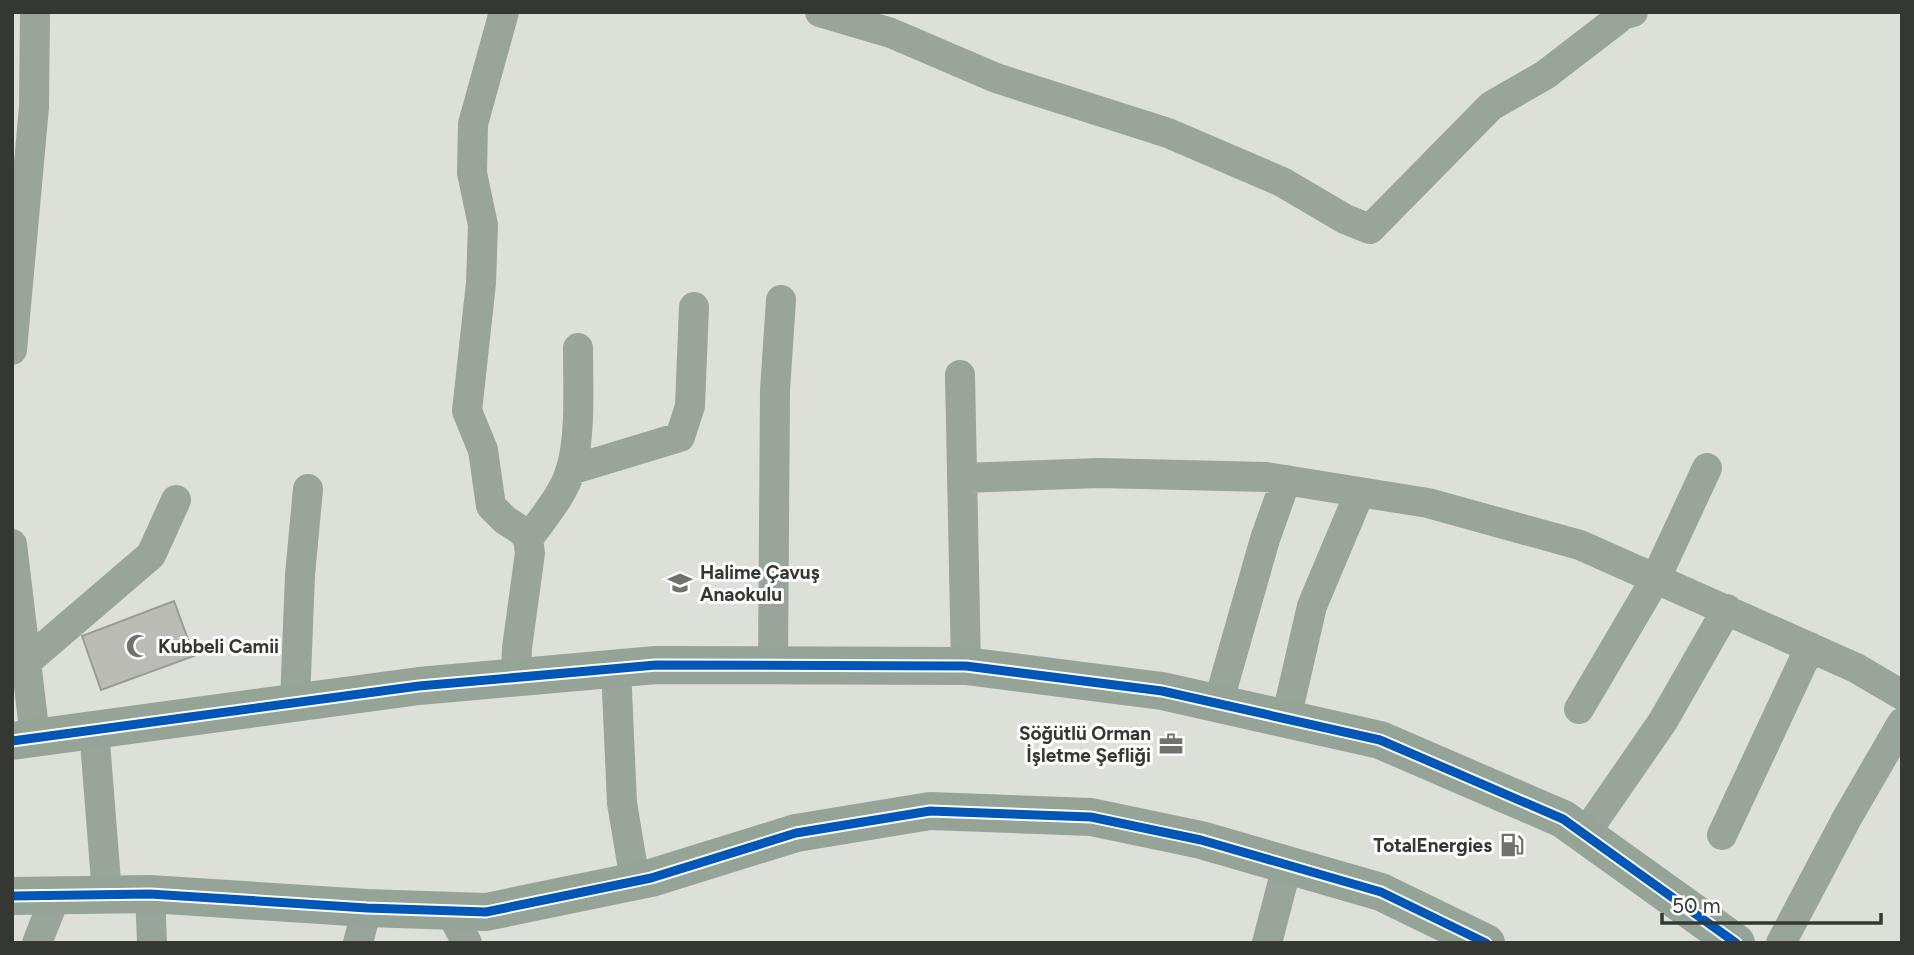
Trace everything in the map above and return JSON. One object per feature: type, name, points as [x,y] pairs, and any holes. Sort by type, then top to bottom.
[{"type":"street","points":[[12,350],[34,107],[35,12]]},
{"type":"street","points":[[504,12],[473,124],[472,173],[483,225],[481,283],[467,411],[483,450],[491,506],[528,539],[530,553],[517,648],[516,677]]},
{"type":"street","points":[[820,12],[891,33],[996,78],[1168,134],[1282,183],[1345,219],[1370,229],[1491,106],[1545,75],[1623,15],[1633,12]]},
{"type":"street","points":[[774,664],[775,390],[781,300]]},
{"type":"street","points":[[571,470],[680,437],[690,406],[694,307]]},
{"type":"street","points":[[528,539],[571,470],[578,417],[578,348]]},
{"type":"street","points":[[960,375],[966,666]]},
{"type":"street","points":[[1579,709],[1656,578],[1707,468]]},
{"type":"street","points":[[963,478],[1098,473],[1266,477],[1428,503],[1580,545],[1856,668],[1902,695]]},
{"type":"street","points":[[1218,704],[1265,539],[1286,480]]},
{"type":"street","points":[[295,702],[300,575],[308,489]]},
{"type":"street","points":[[1286,719],[1312,606],[1360,492]]},
{"type":"street","points":[[25,663],[150,555],[176,500]]},
{"type":"street","points":[[12,544],[25,663],[23,739],[419,686],[616,668],[774,664],[966,666],[1162,691],[1380,740],[1563,819],[1735,943]]},
{"type":"street","points":[[1584,834],[1663,721],[1727,609]]},
{"type":"street","points":[[1722,835],[1810,647]]},
{"type":"street","points":[[616,668],[622,803],[635,881]]},
{"type":"street","points":[[1781,943],[1902,723]]},
{"type":"street","points":[[94,729],[107,894]]},
{"type":"street","points":[[12,896],[150,894],[363,925],[459,927],[486,912],[635,881],[796,833],[930,811],[1091,817],[1201,841],[1381,892],[1486,943]]},
{"type":"street","points":[[1267,943],[1287,866]]},
{"type":"street","points":[[150,894],[152,943]]},
{"type":"street","points":[[37,943],[56,895]]},
{"type":"building","name":"Kubbeli Camii","points":[[174,601],[194,656],[101,690],[82,636]]},
{"type":"cycle path","points":[[12,741],[419,686],[656,665],[966,666],[1162,691],[1380,740],[1563,819],[1736,943]]},
{"type":"cycle path","points":[[12,896],[150,894],[367,908],[486,912],[651,878],[796,833],[930,811],[1091,817],[1201,840],[1381,892],[1486,943]]},
{"type":"place","name":"Halime Çavuş Anaokulu","points":[[680,583]]},
{"type":"place","name":"Kubbeli Camii","points":[[138,646]]},
{"type":"place","name":"Söğütlü Orman İşletme Şefliği","points":[[1171,744]]},
{"type":"place","name":"TotalEnergies","points":[[1512,845]]}]
